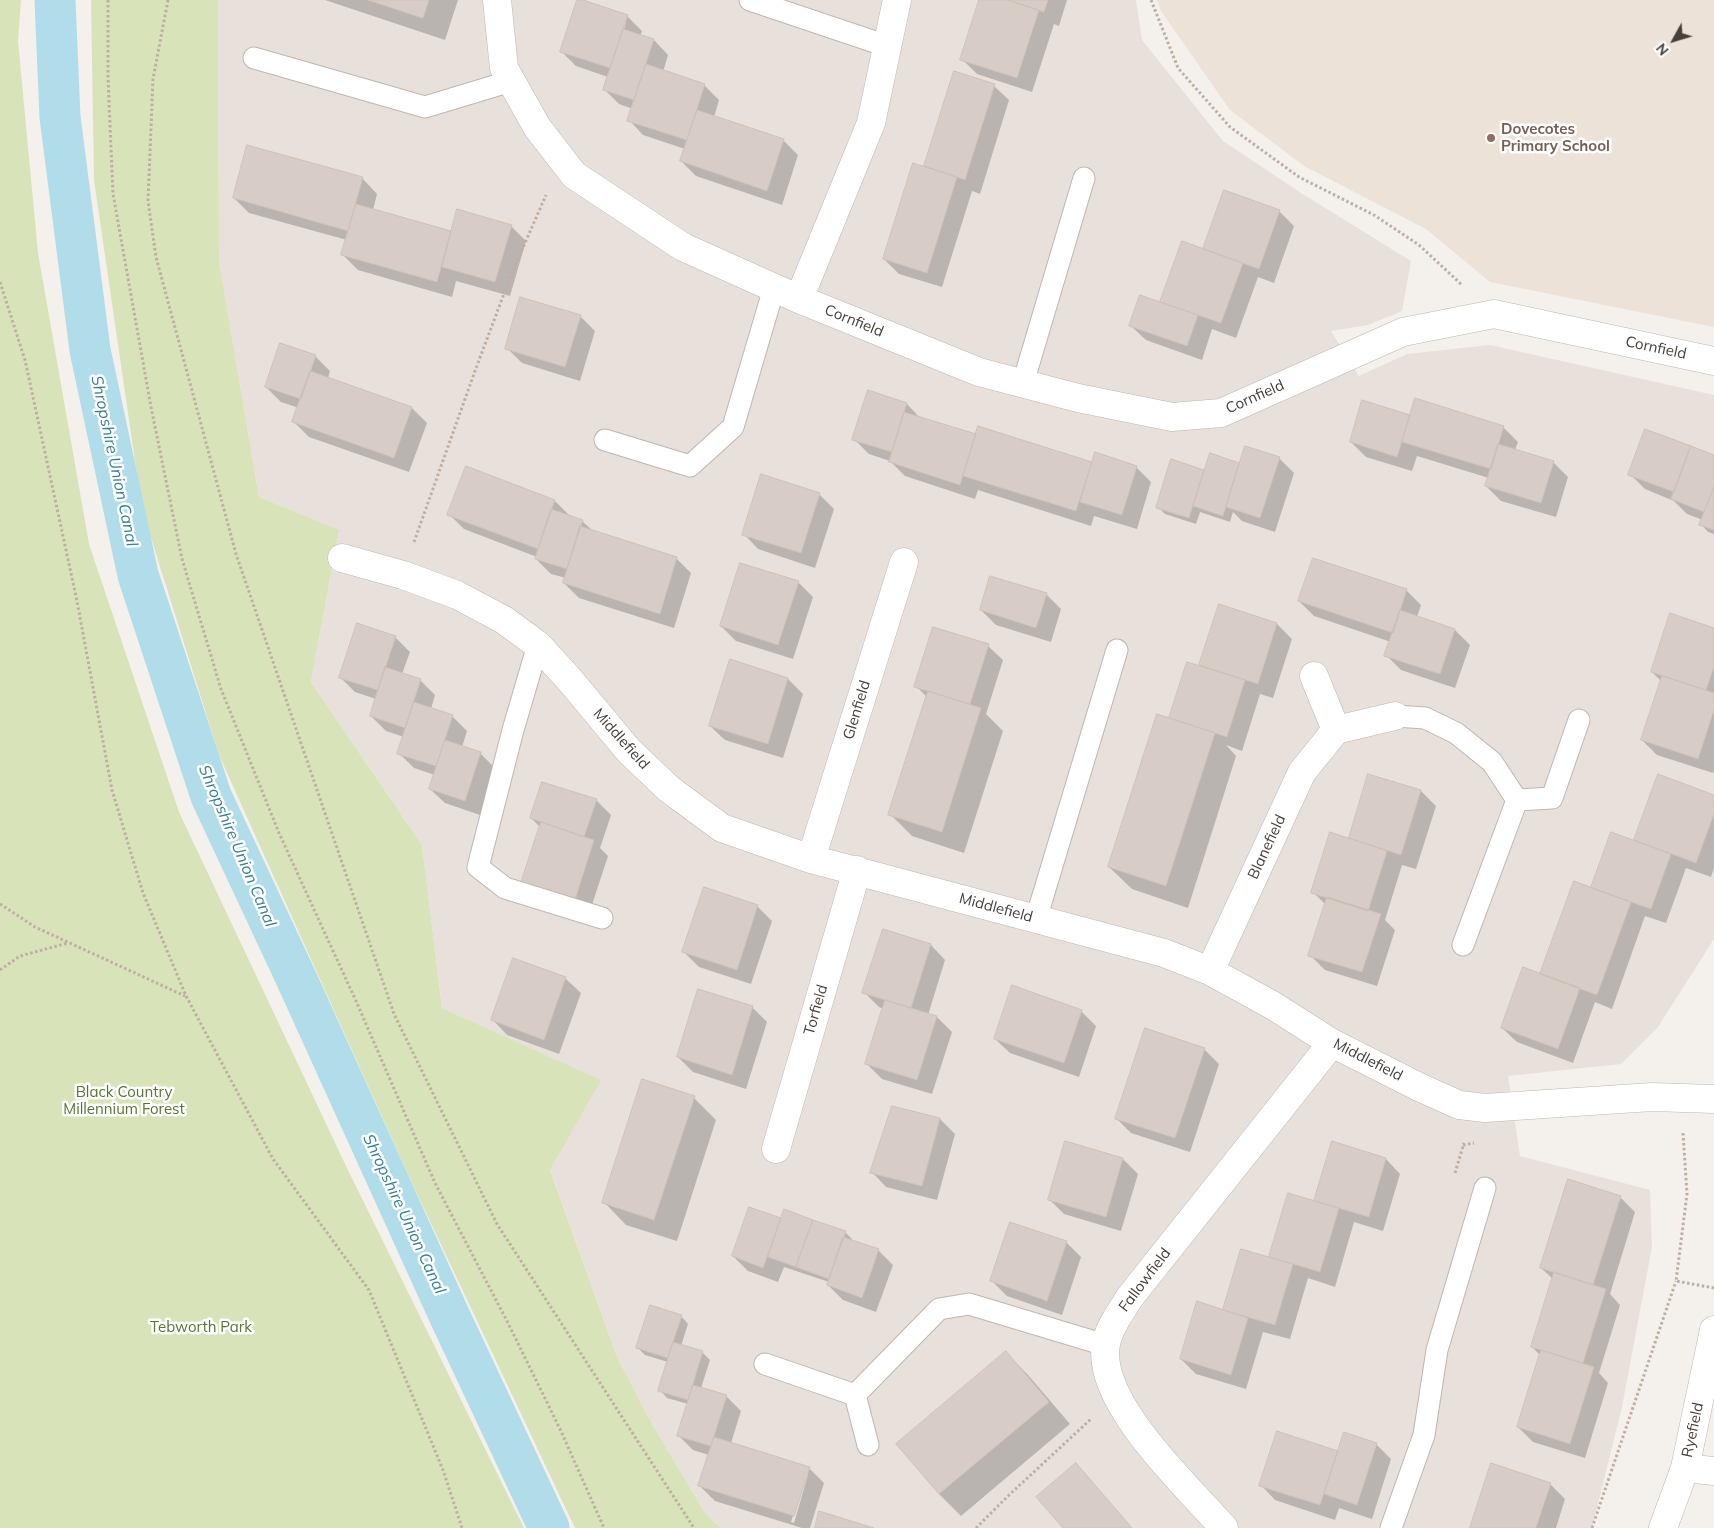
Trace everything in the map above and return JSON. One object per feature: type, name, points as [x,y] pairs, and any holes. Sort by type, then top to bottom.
[{"type":"street","name":"Cornfield","points":[[497,0],[504,68],[537,128],[574,175],[683,246],[799,299],[979,372],[1078,398],[1172,417],[1221,413],[1403,332],[1494,314],[1714,361]]},
{"type":"street","points":[[799,299],[871,122],[897,0]]},
{"type":"street","name":"Middlefield","points":[[342,558],[402,575],[457,595],[504,620],[538,645],[569,678],[628,751],[669,789],[722,828],[811,859],[1164,954],[1210,972],[1272,1005],[1332,1043],[1418,1087],[1459,1105],[1485,1108],[1652,1097],[1714,1099]]},
{"type":"street","name":"Glenfield","points":[[811,859],[904,562]]},
{"type":"street","points":[[1314,676],[1336,730],[1396,716]]},
{"type":"street","name":"Blanefield","points":[[1210,972],[1302,772],[1336,730]]},
{"type":"street","name":"Torfield","points":[[776,1149],[856,870]]},
{"type":"street","name":"Fallowfield","points":[[1224,1528],[1142,1438],[1115,1396],[1107,1376],[1105,1345],[1112,1326],[1130,1297],[1332,1043]]},
{"type":"street","name":"Ryefield","points":[[1663,1528],[1685,1468],[1714,1330]]},
{"type":"street","points":[[1685,1468],[1714,1471]]},
{"type":"lane","points":[[750,0],[888,46]]},
{"type":"lane","points":[[254,58],[425,107],[511,81]]},
{"type":"lane","points":[[1023,383],[1084,178]]},
{"type":"lane","points":[[605,440],[690,466],[732,427],[774,288]]},
{"type":"lane","points":[[538,645],[513,730],[478,867],[505,888],[602,918]]},
{"type":"lane","points":[[1036,919],[1117,650]]},
{"type":"lane","points":[[1396,716],[1425,718],[1456,733],[1492,762],[1517,800]]},
{"type":"lane","points":[[1517,800],[1552,798],[1579,720]]},
{"type":"lane","points":[[1463,945],[1517,800]]},
{"type":"lane","points":[[1391,1528],[1424,1435],[1437,1350],[1485,1188]]},
{"type":"lane","points":[[855,1395],[938,1309],[969,1304],[1105,1345]]},
{"type":"lane","points":[[765,1364],[855,1395]]},
{"type":"lane","points":[[855,1395],[868,1445]]},
{"type":"path","points":[[108,0],[108,78],[113,194],[151,407],[182,560],[221,689],[279,833],[356,1001],[435,1183],[562,1431],[604,1528]]},
{"type":"path","points":[[168,0],[153,79],[148,201],[156,258],[236,554],[394,1014],[497,1224],[694,1528]]},
{"type":"path","points":[[1150,0],[1178,68],[1230,127],[1299,177],[1374,215],[1419,245],[1494,314]]},
{"type":"path","points":[[402,575],[511,275],[561,159]]},
{"type":"path","points":[[0,282],[25,360],[77,601],[112,790],[143,893],[186,996],[273,1159],[369,1290],[444,1470],[462,1528]]},
{"type":"path","points":[[0,904],[35,927],[186,996]]},
{"type":"path","points":[[0,970],[20,956],[69,943]]},
{"type":"path","points":[[1592,1528],[1676,1281],[1687,1194],[1682,1098]]},
{"type":"path","points":[[1474,1107],[1454,1176],[1485,1188]]},
{"type":"path","points":[[1676,1281],[1714,1288]]},
{"type":"path","points":[[976,1528],[1115,1396]]},
{"type":"shaded area","points":[[218,0],[1136,0],[1142,40],[1223,141],[1301,193],[1411,261],[1402,311],[1368,325],[1331,331],[1359,376],[1407,354],[1490,345],[1714,395],[1714,939],[1658,1027],[1621,1064],[1508,1076],[1520,1156],[1650,1190],[1652,1247],[1622,1407],[1592,1528],[721,1528],[705,1513],[651,1422],[617,1357],[550,1169],[600,1080],[442,1008],[422,845],[311,682],[339,531],[259,497],[219,261]]},
{"type":"shaded area","name":"Dovecotes Primary School","points":[[1157,0],[1714,0],[1714,327],[1490,282],[1426,229],[1304,166],[1230,110],[1161,11]]},
{"type":"green space","name":"Tebworth Park","points":[[0,0],[21,0],[18,41],[38,253],[89,544],[179,812],[346,1166],[524,1528],[0,1528]]},
{"type":"green space","points":[[91,0],[218,0],[219,261],[259,497],[339,530],[311,682],[422,845],[442,1008],[601,1080],[550,1170],[617,1357],[651,1422],[705,1513],[721,1528],[575,1528],[410,1179],[219,755],[142,509],[94,180]]},
{"type":"building","points":[[368,0],[429,0],[423,18]]},
{"type":"building","points":[[577,0],[583,0],[628,15],[610,68],[560,52]]},
{"type":"building","points":[[979,0],[1008,0],[1039,10],[1017,78],[960,60]]},
{"type":"building","points":[[1008,0],[1048,0],[1044,12]]},
{"type":"building","points":[[623,29],[654,39],[634,100],[603,90]]},
{"type":"building","points":[[646,64],[705,84],[687,140],[627,121]]},
{"type":"building","points":[[954,71],[995,84],[965,180],[924,166]]},
{"type":"building","points":[[697,110],[784,139],[767,191],[680,161]]},
{"type":"building","points":[[247,145],[363,177],[348,231],[233,198]]},
{"type":"building","points":[[913,163],[957,177],[927,273],[883,259]]},
{"type":"building","points":[[1224,190],[1280,210],[1259,269],[1203,249]]},
{"type":"building","points":[[356,204],[451,231],[437,282],[341,255]]},
{"type":"building","points":[[457,209],[512,225],[495,282],[442,267]]},
{"type":"building","points":[[1182,241],[1243,263],[1221,323],[1160,302]]},
{"type":"building","points":[[1140,295],[1198,315],[1187,346],[1129,326]]},
{"type":"building","points":[[520,297],[581,315],[565,367],[505,349]]},
{"type":"building","points":[[280,343],[316,355],[301,399],[265,387]]},
{"type":"building","points":[[310,371],[412,407],[394,458],[292,422]]},
{"type":"building","points":[[868,390],[907,403],[892,452],[852,440]]},
{"type":"building","points":[[1415,398],[1504,426],[1491,469],[1402,442]]},
{"type":"building","points":[[1362,400],[1410,415],[1397,457],[1350,442]]},
{"type":"building","points":[[904,412],[976,434],[960,485],[889,462]]},
{"type":"building","points":[[978,426],[1092,462],[1076,511],[963,476]]},
{"type":"building","points":[[1645,429],[1691,446],[1674,492],[1628,475]]},
{"type":"building","points":[[1498,444],[1554,461],[1541,503],[1485,486]]},
{"type":"building","points":[[1245,446],[1280,457],[1260,518],[1226,507]]},
{"type":"building","points":[[1691,446],[1714,455],[1714,487],[1704,512],[1671,499]]},
{"type":"building","points":[[1095,452],[1137,466],[1122,515],[1080,502]]},
{"type":"building","points":[[1210,453],[1239,463],[1223,516],[1193,506]]},
{"type":"building","points":[[1171,459],[1204,470],[1189,518],[1156,508]]},
{"type":"building","points":[[466,466],[555,500],[538,549],[447,515]]},
{"type":"building","points":[[761,474],[820,493],[801,553],[742,535]]},
{"type":"building","points":[[1714,487],[1714,530],[1699,525]]},
{"type":"building","points":[[551,509],[583,520],[567,569],[535,559]]},
{"type":"building","points":[[580,526],[677,557],[660,614],[563,583]]},
{"type":"building","points":[[1313,558],[1407,589],[1393,633],[1298,601]]},
{"type":"building","points":[[740,563],[799,581],[778,645],[720,626]]},
{"type":"building","points":[[990,576],[1047,593],[1036,628],[980,610]]},
{"type":"building","points":[[1219,604],[1277,623],[1258,684],[1199,665]]},
{"type":"building","points":[[1400,610],[1455,629],[1440,674],[1384,656]]},
{"type":"building","points":[[1670,613],[1714,628],[1714,667],[1706,690],[1651,672]]},
{"type":"building","points":[[357,623],[396,636],[378,690],[339,678]]},
{"type":"building","points":[[933,627],[989,644],[970,704],[914,687]]},
{"type":"building","points":[[730,659],[788,678],[768,744],[709,726]]},
{"type":"building","points":[[1187,662],[1245,680],[1227,737],[1169,718]]},
{"type":"building","points":[[385,667],[421,679],[405,728],[370,716]]},
{"type":"building","points":[[1662,676],[1714,693],[1714,710],[1698,759],[1641,740]]},
{"type":"building","points":[[928,691],[981,708],[942,832],[888,815]]},
{"type":"building","points":[[414,702],[453,715],[436,766],[397,754]]},
{"type":"building","points":[[1157,714],[1215,733],[1166,886],[1108,867]]},
{"type":"building","points":[[445,740],[481,752],[465,801],[429,789]]},
{"type":"building","points":[[1368,774],[1421,790],[1401,855],[1349,838]]},
{"type":"building","points":[[1658,774],[1714,795],[1714,814],[1696,863],[1634,840]]},
{"type":"building","points":[[542,782],[597,799],[584,837],[530,818]]},
{"type":"building","points":[[541,822],[594,840],[575,900],[521,883]]},
{"type":"building","points":[[1330,832],[1387,851],[1368,911],[1311,893]]},
{"type":"building","points":[[1611,832],[1671,854],[1651,909],[1591,888]]},
{"type":"building","points":[[1574,881],[1631,902],[1597,995],[1540,974]]},
{"type":"building","points":[[704,887],[758,905],[737,970],[682,952]]},
{"type":"building","points":[[1327,897],[1381,914],[1362,972],[1308,956]]},
{"type":"building","points":[[883,929],[931,944],[911,1008],[862,993]]},
{"type":"building","points":[[513,958],[566,977],[544,1040],[491,1020]]},
{"type":"building","points":[[1523,967],[1580,988],[1558,1049],[1501,1028]]},
{"type":"building","points":[[1012,985],[1082,1010],[1064,1063],[994,1039]]},
{"type":"building","points":[[698,989],[753,1006],[732,1075],[677,1057]]},
{"type":"building","points":[[885,1000],[937,1016],[917,1080],[865,1064]]},
{"type":"building","points":[[1145,1028],[1205,1048],[1175,1138],[1115,1119]]},
{"type":"building","points":[[642,1079],[695,1096],[654,1220],[602,1203]]},
{"type":"building","points":[[892,1106],[940,1118],[922,1186],[870,1173]]},
{"type":"building","points":[[1065,1141],[1123,1158],[1106,1217],[1048,1200]]},
{"type":"building","points":[[1332,1141],[1386,1158],[1369,1217],[1314,1201]]},
{"type":"building","points":[[1568,1179],[1621,1196],[1593,1285],[1540,1268]]},
{"type":"building","points":[[1288,1193],[1339,1208],[1320,1272],[1269,1257]]},
{"type":"building","points":[[749,1207],[781,1218],[763,1268],[732,1256]]},
{"type":"building","points":[[784,1209],[813,1220],[796,1267],[768,1257]]},
{"type":"building","points":[[813,1220],[846,1231],[829,1279],[796,1267]]},
{"type":"building","points":[[1010,1222],[1067,1241],[1047,1301],[990,1281]]},
{"type":"building","points":[[843,1237],[879,1249],[862,1298],[827,1285]]},
{"type":"building","points":[[1241,1249],[1293,1264],[1275,1325],[1223,1310]]},
{"type":"building","points":[[1554,1272],[1606,1289],[1583,1363],[1531,1347]]},
{"type":"building","points":[[1197,1301],[1248,1318],[1231,1375],[1180,1359]]},
{"type":"building","points":[[650,1305],[682,1315],[668,1358],[636,1348]]},
{"type":"building","points":[[673,1342],[703,1351],[688,1400],[658,1391]]},
{"type":"building","points":[[1541,1350],[1594,1367],[1570,1444],[1517,1427]]},
{"type":"building","points":[[1006,1351],[1049,1402],[939,1494],[896,1444]]},
{"type":"building","points":[[693,1385],[727,1395],[711,1446],[677,1436]]},
{"type":"building","points":[[1277,1431],[1338,1451],[1320,1505],[1259,1486]]},
{"type":"building","points":[[1344,1432],[1377,1443],[1357,1505],[1324,1494]]},
{"type":"building","points":[[714,1437],[810,1467],[794,1516],[698,1486]]},
{"type":"building","points":[[1076,1463],[1132,1528],[1063,1528],[1036,1497]]},
{"type":"building","points":[[1491,1463],[1551,1483],[1536,1528],[1470,1528]]},
{"type":"building","points":[[819,1511],[874,1528],[815,1528]]},
{"type":"waterway","name":"Shropshire Union Canal","points":[[55,0],[60,117],[90,350],[138,575],[211,796],[549,1528]]},
{"type":"place","name":"Dovecotes Primary School","points":[[1491,138]]},
{"type":"park label","name":"Black Country Millennium Forest","points":[[124,1100]]}]
